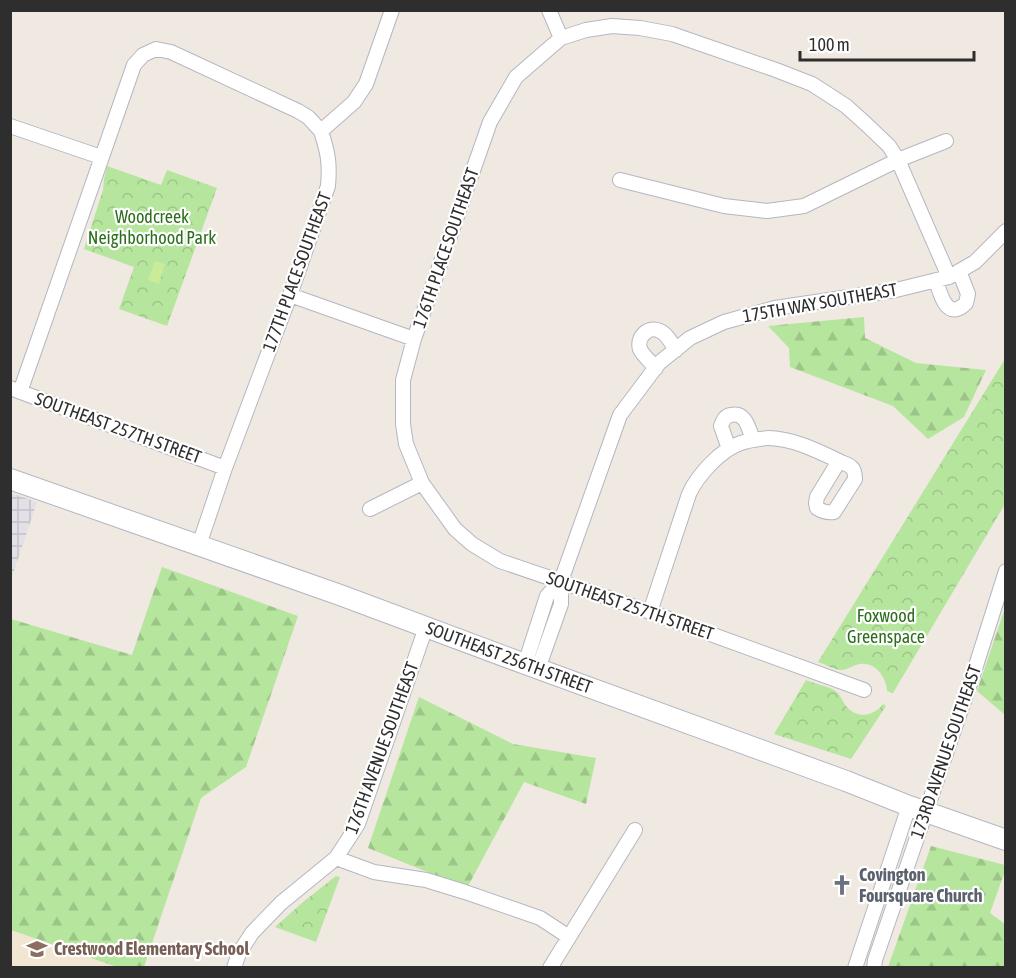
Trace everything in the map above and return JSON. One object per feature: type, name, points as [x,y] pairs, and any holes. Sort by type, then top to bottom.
[{"type":"main road","name":"SOUTHEAST 256TH STREET","points":[[10,479],[340,595],[1005,840]]},
{"type":"street","points":[[15,390],[134,65],[143,55],[156,49],[171,52],[298,111],[308,117],[321,131],[354,102],[366,84],[392,10]]},
{"type":"street","points":[[549,10],[561,38],[586,30],[612,26],[672,34],[812,84],[846,106],[889,146],[898,159],[948,276]]},
{"type":"street","name":"176TH PLACE SOUTHEAST","points":[[422,483],[406,444],[403,424],[403,380],[414,339],[490,122],[516,77],[561,38]]},
{"type":"street","points":[[10,126],[101,157]]},
{"type":"street","name":"177TH PLACE SOUTHEAST","points":[[199,545],[328,186],[330,167],[328,151],[321,131]]},
{"type":"street","points":[[620,180],[724,207],[767,211],[804,206],[898,159],[946,141]]},
{"type":"street","name":"175TH WAY SOUTHEAST","points":[[532,666],[547,596],[561,581],[620,415],[659,363],[690,338],[724,322],[775,308],[896,290],[948,276],[975,262],[1005,231]]},
{"type":"street","points":[[290,295],[414,339]]},
{"type":"street","points":[[656,368],[641,352],[639,342],[644,334],[653,330],[663,332],[676,350]]},
{"type":"street","name":"SOUTHEAST 257TH STREET","points":[[15,390],[225,468]]},
{"type":"street","points":[[729,449],[721,426],[728,416],[737,414],[744,419],[753,440]]},
{"type":"street","points":[[650,612],[694,483],[729,449],[753,440],[768,438],[809,448],[839,461]]},
{"type":"street","points":[[370,509],[422,483]]},
{"type":"street","name":"SOUTHEAST 257TH STREET","points":[[422,483],[455,529],[472,544],[500,561],[650,612],[864,690]]},
{"type":"street","name":"173RD AVENUE SOUTHEAST","points":[[873,968],[917,809],[974,672],[1005,571]]},
{"type":"street","name":"176TH AVENUE SOUTHEAST","points":[[234,968],[239,953],[262,921],[336,858],[358,824],[426,627]]},
{"type":"street","points":[[855,968],[917,809]]},
{"type":"street","points":[[550,968],[635,830]]},
{"type":"street","points":[[336,858],[374,872],[426,880],[456,889],[540,918],[569,937]]},
{"type":"shaded area","points":[[10,493],[37,502],[11,580]]},
{"type":"shaded area","name":"Crestwood Elementary School","points":[[11,930],[117,967],[11,968]]},
{"type":"green space","name":"Woodcreek Neighborhood Park","points":[[107,166],[161,185],[167,170],[217,188],[167,326],[119,309],[134,267],[84,249],[103,190]]},
{"type":"green space","points":[[155,261],[165,264],[159,284],[148,280]]},
{"type":"green space","points":[[864,317],[865,338],[916,363],[986,370],[964,417],[928,439],[893,406],[790,367],[789,348],[768,326]]},
{"type":"green space","name":"Foxwood Greenspace","points":[[1005,359],[1005,504],[893,693],[887,691],[882,676],[871,665],[860,664],[841,670],[818,662]]},
{"type":"green space","points":[[162,567],[298,616],[246,767],[201,798],[144,967],[117,967],[11,930],[11,619],[132,655]]},
{"type":"green space","points":[[1005,608],[1005,715],[977,691]]},
{"type":"green space","name":"Foxwood Greenspace","points":[[806,680],[835,691],[850,710],[860,715],[875,712],[883,704],[886,706],[851,759],[774,734]]},
{"type":"green space","points":[[419,697],[513,744],[596,758],[586,804],[524,782],[467,888],[368,848]]},
{"type":"green space","points":[[931,846],[1005,865],[990,913],[1005,924],[1005,967],[888,967]]},
{"type":"green space","points":[[336,876],[340,877],[316,942],[275,927],[303,902]]},
{"type":"place","name":"Covington Foursquare Church","points":[[842,885]]},
{"type":"place","name":"Crestwood Elementary School","points":[[37,949]]}]
